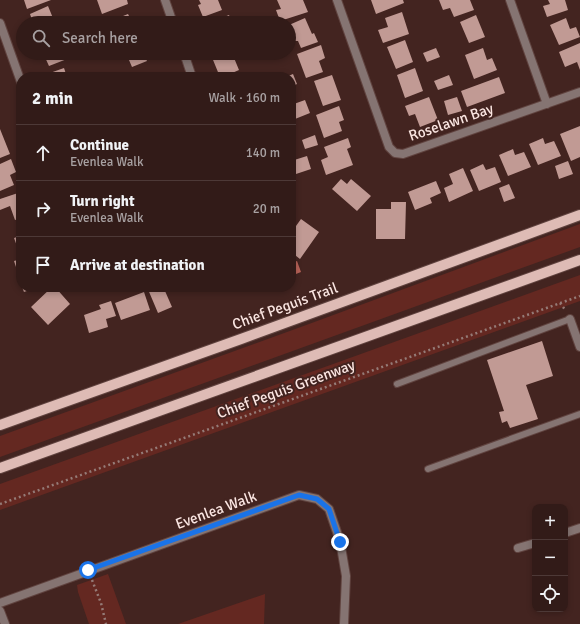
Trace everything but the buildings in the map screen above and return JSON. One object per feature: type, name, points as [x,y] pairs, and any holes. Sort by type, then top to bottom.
[{"type":"main road","name":"Chief Peguis Trail","points":[[0,425],[580,215]]},
{"type":"main road","points":[[0,468],[580,260]]},
{"type":"street","points":[[165,0],[171,16]]},
{"type":"street","name":"Roselawn Bay","points":[[337,0],[389,147],[395,153],[403,154],[580,92]]},
{"type":"street","points":[[510,0],[547,104]]},
{"type":"street","points":[[0,23],[17,72]]},
{"type":"street","points":[[186,60],[190,72]]},
{"type":"street","points":[[570,319],[580,347]]},
{"type":"street","name":"Evenlea Walk","points":[[0,603],[299,495],[317,499],[329,509],[340,542],[346,576],[344,624]]},
{"type":"street","points":[[568,532],[580,528]]},
{"type":"street","points":[[518,548],[532,544]]},
{"type":"street","points":[[0,611],[5,624]]},
{"type":"lane","points":[[397,384],[570,319]]},
{"type":"lane","points":[[428,469],[580,414]]},
{"type":"path","name":"Chief Peguis Greenway","points":[[0,504],[580,296]]},
{"type":"path","points":[[88,570],[101,604],[106,624]]},
{"type":"shaded area","points":[[580,224],[580,247],[0,457],[0,436]]},
{"type":"shaded area","points":[[296,261],[301,272],[296,274]]},
{"type":"shaded area","points":[[580,275],[580,301],[0,510],[0,484]]},
{"type":"shaded area","points":[[108,574],[126,624],[89,624],[77,585]]},
{"type":"shaded area","points":[[265,594],[264,624],[178,624]]},
{"type":"route","points":[[88,570],[299,495],[317,499],[329,509],[340,542]]}]
